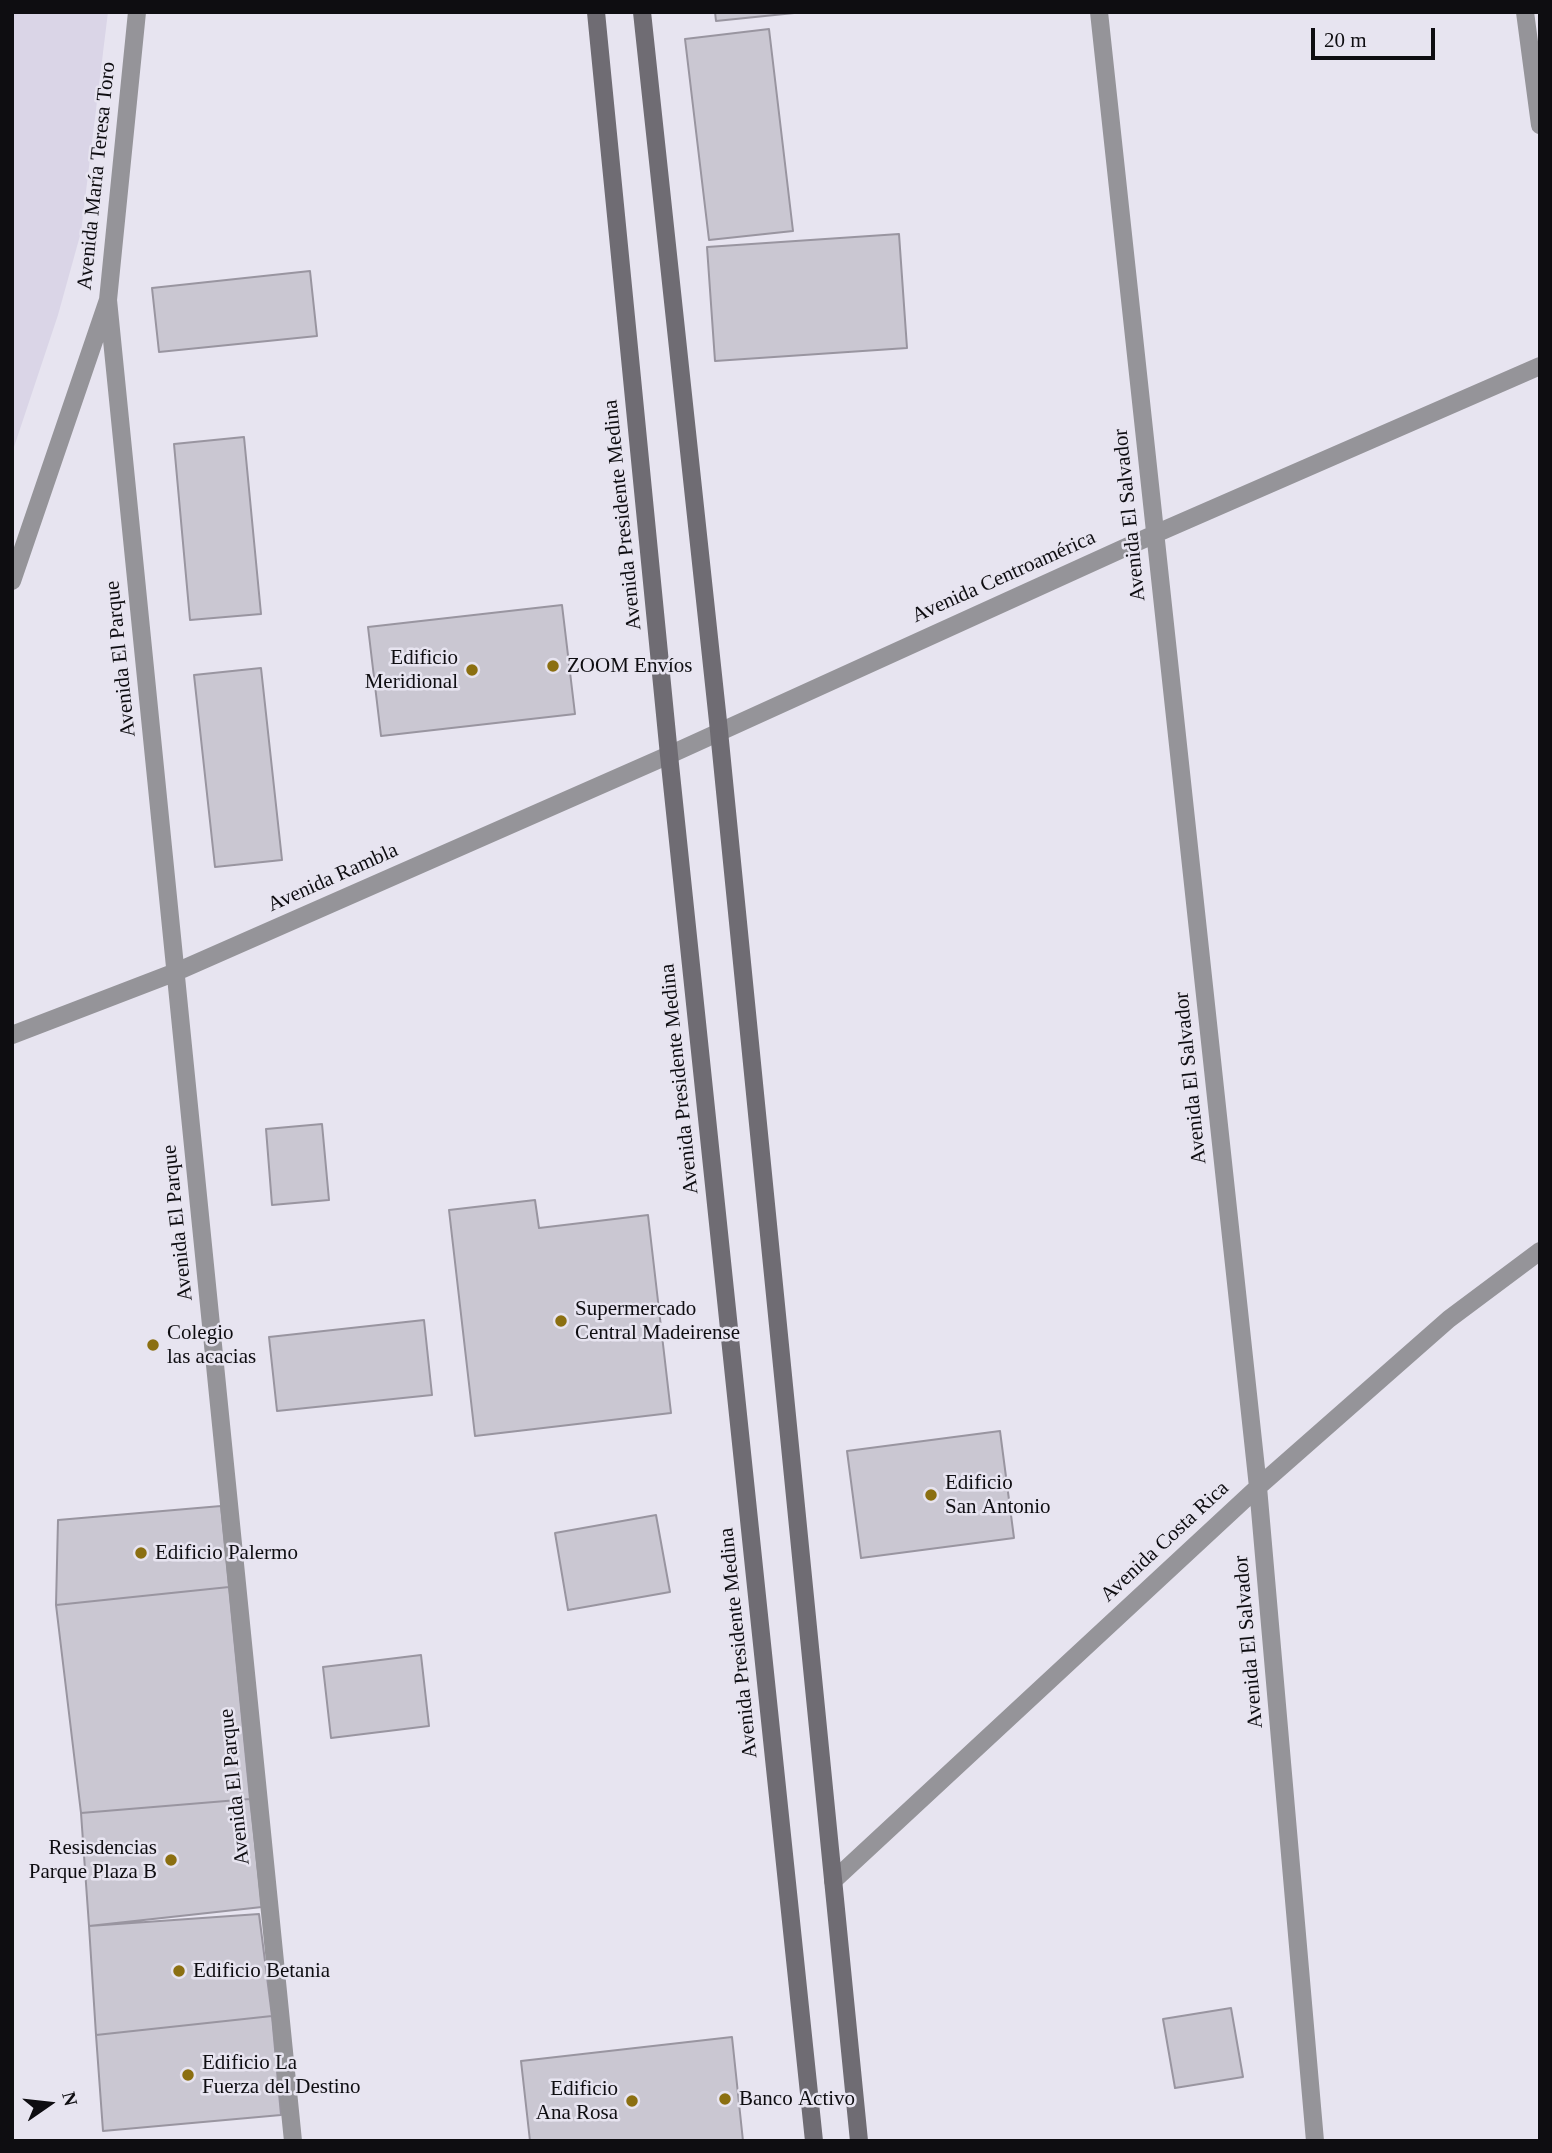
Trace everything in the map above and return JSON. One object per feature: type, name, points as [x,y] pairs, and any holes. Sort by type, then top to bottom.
[{"type":"street","name":"Avenida María Teresa Toro","points":[[12,581],[108,300],[137,12]]},
{"type":"street","name":"Avenida Presidente Medina","points":[[596,12],[669,755],[814,2141]]},
{"type":"street","points":[[642,12],[719,731],[859,2141]]},
{"type":"street","name":"Avenida El Salvador","points":[[1099,12],[1258,1487],[1315,2141]]},
{"type":"street","points":[[1525,12],[1540,125]]},
{"type":"street","name":"Avenida El Parque","points":[[108,300],[293,2141]]},
{"type":"street","name":"Avenida Centroamérica","points":[[669,755],[1155,534],[1540,366]]},
{"type":"street","name":"Avenida Rambla","points":[[12,1035],[176,972],[669,755]]},
{"type":"street","name":"Avenida Costa Rica","points":[[832,1881],[1258,1487],[1449,1319],[1540,1251]]},
{"type":"shaded area","points":[[12,12],[108,12],[81,232],[58,315],[12,453]]},
{"type":"building","points":[[715,12],[804,12],[716,21]]},
{"type":"building","points":[[769,29],[793,231],[709,240],[685,39]]},
{"type":"building","points":[[899,234],[907,348],[715,361],[707,247]]},
{"type":"building","points":[[310,271],[317,336],[159,352],[152,288]]},
{"type":"building","points":[[244,437],[261,614],[190,620],[174,444]]},
{"type":"building","name":"Edificio Meridional","points":[[562,605],[575,714],[381,736],[368,627]]},
{"type":"building","points":[[261,668],[282,860],[215,867],[194,675]]},
{"type":"building","points":[[322,1124],[329,1200],[272,1205],[266,1129]]},
{"type":"building","name":"Supermercado Central Madeirense","points":[[535,1200],[539,1228],[648,1215],[671,1413],[475,1436],[449,1210]]},
{"type":"building","points":[[424,1320],[432,1395],[277,1411],[269,1337]]},
{"type":"building","name":"Edificio San Antonio","points":[[1000,1431],[1014,1538],[861,1558],[847,1451]]},
{"type":"building","name":"Edificio Palermo","points":[[221,1506],[229,1587],[56,1605],[58,1520]]},
{"type":"building","points":[[656,1515],[670,1592],[568,1610],[555,1533]]},
{"type":"building","points":[[229,1587],[250,1799],[81,1813],[56,1605]]},
{"type":"building","points":[[421,1655],[429,1726],[331,1738],[323,1667]]},
{"type":"building","name":"Resisdencias Parque Plaza B","points":[[250,1799],[262,1907],[89,1926],[81,1813]]},
{"type":"building","name":"Edificio Betania","points":[[259,1914],[272,2016],[96,2035],[89,1926]]},
{"type":"building","points":[[1231,2008],[1243,2077],[1175,2088],[1163,2019]]},
{"type":"building","name":"Edificio La Fuerza del Destino","points":[[272,2016],[281,2115],[103,2131],[96,2035]]},
{"type":"building","name":"Edificio Ana Rosa","points":[[732,2037],[743,2141],[530,2141],[521,2061]]},
{"type":"place","name":"ZOOM Envíos","points":[[553,666]]},
{"type":"place","name":"Edificio Meridional","points":[[472,670]]},
{"type":"place","name":"Supermercado Central Madeirense","points":[[561,1321]]},
{"type":"place","name":"Colegio las acacias","points":[[153,1345]]},
{"type":"place","name":"Edificio San Antonio","points":[[931,1495]]},
{"type":"place","name":"Edificio Palermo","points":[[141,1553]]},
{"type":"place","name":"Resisdencias Parque Plaza B","points":[[171,1860]]},
{"type":"place","name":"Edificio Betania","points":[[179,1971]]},
{"type":"place","name":"Edificio La Fuerza del Destino","points":[[188,2075]]},
{"type":"place","name":"Banco Activo","points":[[725,2099]]},
{"type":"place","name":"Edificio Ana Rosa","points":[[632,2101]]}]
